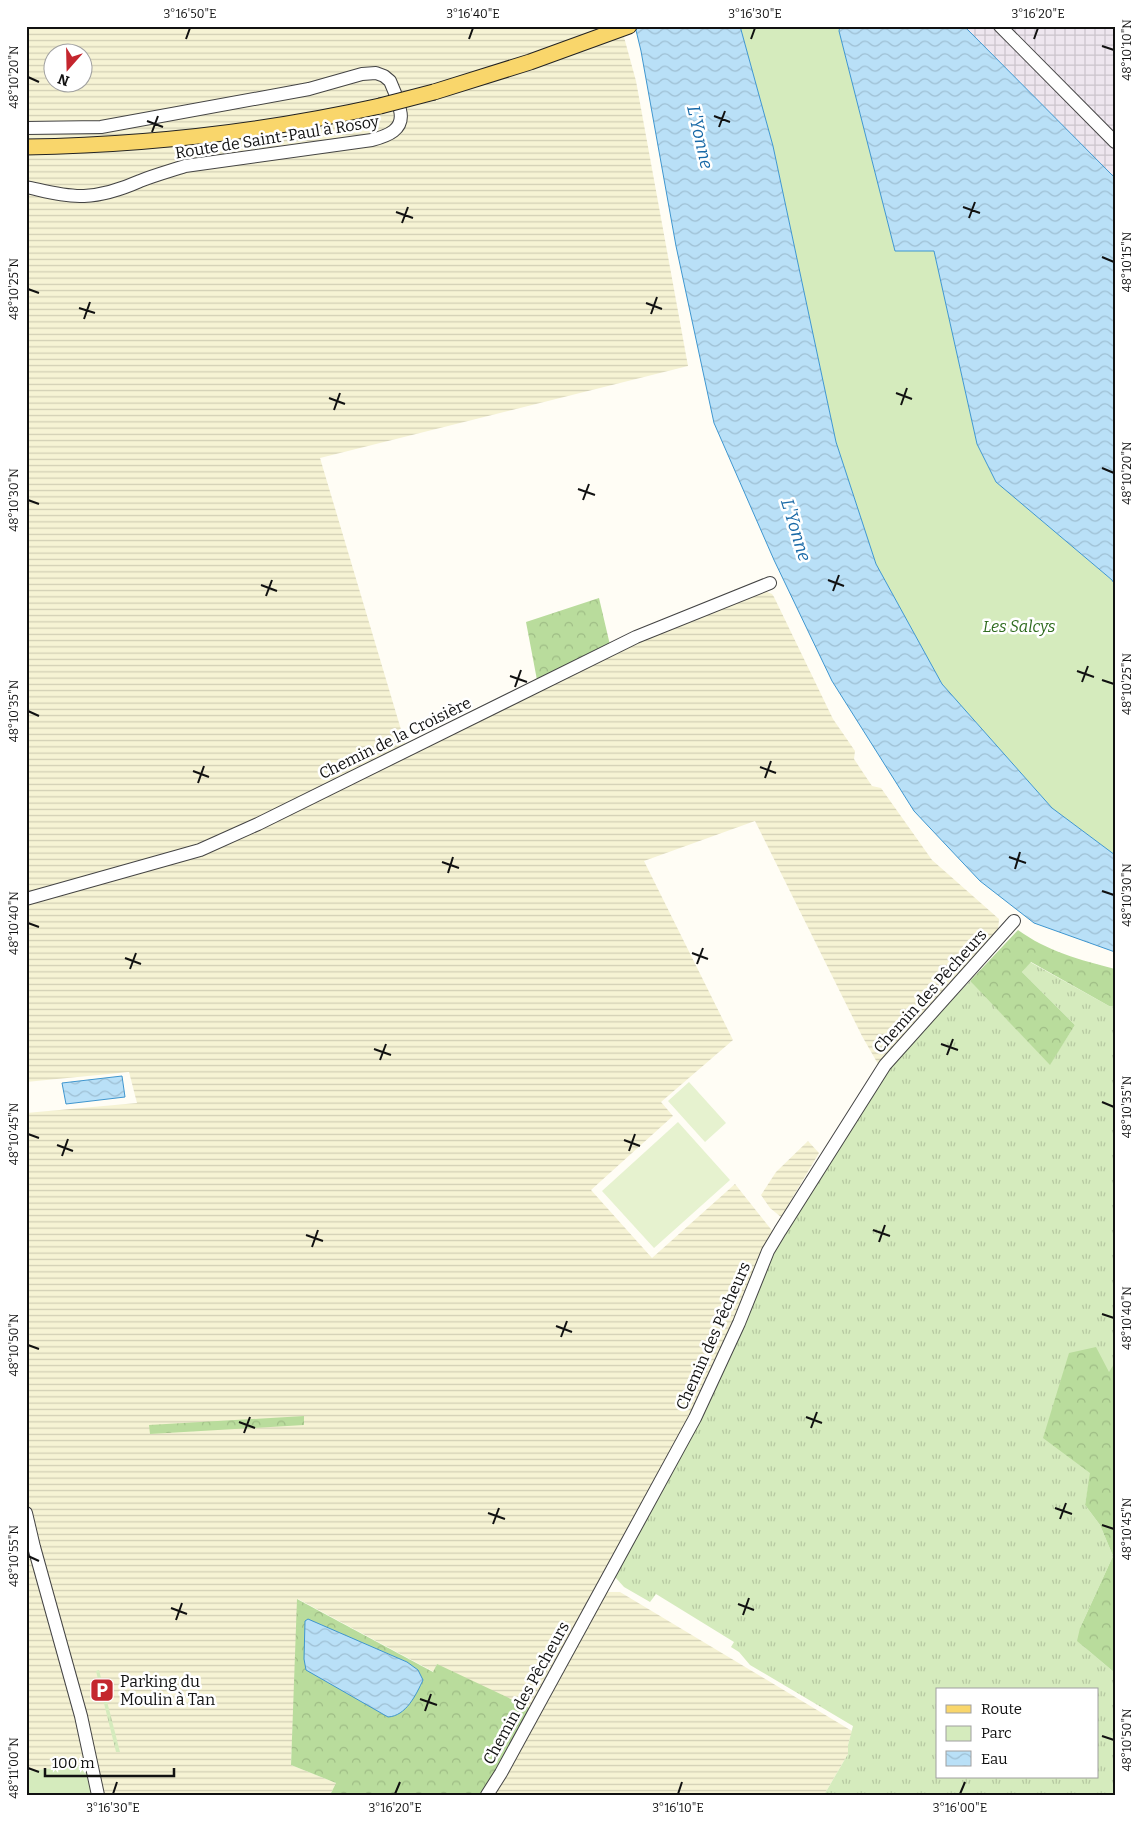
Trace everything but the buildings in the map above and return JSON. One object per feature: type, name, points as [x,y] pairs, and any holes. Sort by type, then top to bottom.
[{"type":"main road","points":[[26,147],[138,143],[212,136],[268,128],[380,106],[434,92],[521,65],[629,26]]},
{"type":"street","points":[[1000,26],[1115,142]]},
{"type":"street","points":[[26,128],[102,127],[309,89],[362,74],[376,72],[390,81],[395,93]]},
{"type":"street","name":"Route de Saint-Paul à Rosoy","points":[[26,186],[63,195],[104,194],[185,166],[372,140],[386,137],[396,131],[399,124],[400,110]]},
{"type":"street","name":"Chemin de la Croisière","points":[[26,900],[200,850],[258,824],[636,637],[770,583]]},
{"type":"street","name":"Chemin des Pêcheurs","points":[[487,1795],[501,1773],[695,1418],[739,1323],[768,1250],[885,1065],[1014,922]]},
{"type":"street","points":[[26,1513],[81,1716],[98,1795]]},
{"type":"shaded area","points":[[26,26],[621,26],[636,81],[688,366],[320,458],[408,753],[634,643],[765,591],[774,597],[833,719],[855,751],[854,759],[872,786],[881,788],[932,860],[999,919],[998,932],[881,1066],[862,1036],[755,821],[644,861],[733,1040],[661,1102],[673,1116],[591,1190],[652,1258],[735,1184],[774,1233],[750,1288],[606,1592],[620,1592],[852,1731],[848,1745],[848,1754],[824,1795],[483,1795],[437,1664],[434,1672],[298,1599],[291,1765],[336,1783],[330,1795],[94,1795],[86,1765],[26,1771],[26,1113],[137,1103],[129,1072],[26,1082]]},
{"type":"shaded area","points":[[964,26],[1115,26],[1115,178]]},
{"type":"shaded area","points":[[808,1141],[819,1153],[781,1217],[770,1208],[761,1195],[776,1172]]},
{"type":"green space","name":"Les Salcys","points":[[740,26],[840,26],[839,31],[895,251],[934,251],[977,444],[996,482],[1112,580],[1115,585],[1115,855],[1052,808],[942,684],[876,564],[836,442],[773,146]]},
{"type":"green space","points":[[599,598],[610,645],[537,680],[526,622]]},
{"type":"green space","points":[[1018,930],[1052,949],[1115,969],[1115,1007],[1109,1006],[1031,962],[1022,972],[1075,1025],[1050,1065],[970,981]]},
{"type":"green space","points":[[1030,962],[1109,1006],[1115,1007],[1115,1362],[1109,1373],[1085,1505],[1100,1525],[1113,1556],[1080,1628],[1083,1646],[1115,1673],[1115,1795],[824,1795],[848,1754],[848,1745],[853,1726],[750,1665],[739,1652],[731,1647],[734,1642],[656,1594],[650,1602],[624,1587],[615,1577],[771,1252],[887,1068],[970,981],[1050,1064],[1075,1025],[1022,972]]},
{"type":"green space","points":[[689,1082],[726,1123],[705,1142],[668,1101]]},
{"type":"green space","points":[[678,1122],[730,1180],[654,1248],[602,1191]]},
{"type":"green space","points":[[1096,1347],[1109,1372],[1115,1362],[1115,1673],[1077,1641],[1080,1628],[1113,1556],[1100,1525],[1085,1505],[1090,1473],[1043,1438],[1069,1353]]},
{"type":"green space","points":[[304,1416],[304,1425],[150,1434],[149,1425]]},
{"type":"green space","points":[[297,1599],[433,1672],[437,1664],[532,1709],[483,1795],[330,1795],[336,1783],[291,1765]],"holes":[[[370,1647],[407,1662],[306,1670]]]},
{"type":"green space","points":[[99,1670],[120,1752],[116,1752],[96,1671]]},
{"type":"green space","points":[[86,1765],[94,1795],[26,1795],[26,1771]]},
{"type":"water","name":"L'Yonne","points":[[635,26],[740,26],[773,146],[836,442],[876,564],[942,684],[1052,808],[1115,855],[1115,952],[1034,923],[980,881],[914,811],[832,681],[774,560],[714,423],[676,246]]},
{"type":"water","points":[[840,26],[964,26],[1115,178],[1115,585],[1112,580],[996,482],[977,444],[934,251],[895,251],[839,31]]},
{"type":"water","points":[[122,1076],[125,1097],[66,1104],[62,1083]]},
{"type":"water","points":[[308,1619],[407,1662],[418,1670],[423,1680],[410,1704],[400,1713],[388,1717],[306,1670],[304,1659],[305,1621]]},
{"type":"place","name":"Parking du Moulin à Tan","points":[[102,1690]]}]
